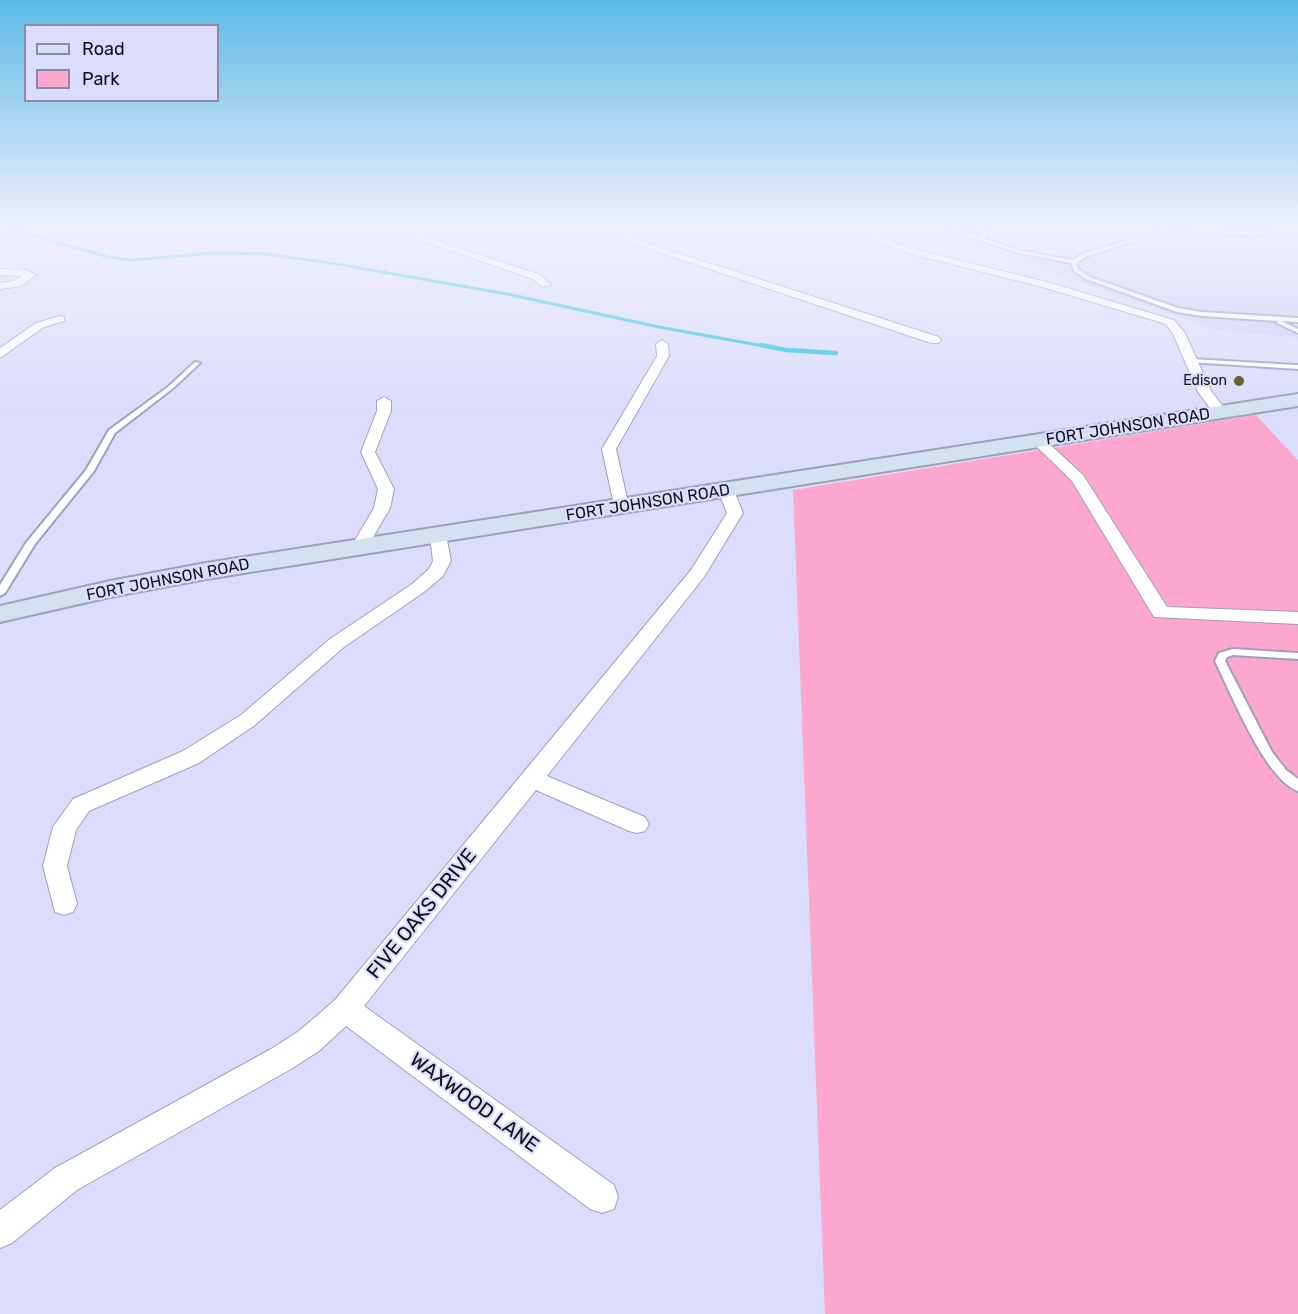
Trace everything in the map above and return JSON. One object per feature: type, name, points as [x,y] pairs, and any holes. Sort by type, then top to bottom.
[{"type":"main road","name":"FORT JOHNSON ROAD","points":[[0,614],[182,576],[1298,400]]},
{"type":"street","points":[[783,290],[935,340]]},
{"type":"street","points":[[1066,290],[1170,322],[1179,333],[1205,392],[1221,413]]},
{"type":"street","points":[[0,354],[40,325],[60,319]]},
{"type":"street","points":[[621,507],[609,449],[663,356],[662,344]]},
{"type":"street","points":[[359,547],[382,508],[386,489],[368,452],[384,411],[384,401]]},
{"type":"street","points":[[1038,441],[1077,478],[1091,497],[1161,612],[1298,618]]},
{"type":"street","name":"FIVE OAKS DRIVE","points":[[0,1231],[66,1179],[281,1059],[309,1041],[345,1009],[698,573],[735,513],[726,491]]},
{"type":"street","points":[[64,904],[55,866],[65,827],[81,805],[191,757],[248,720],[337,643],[418,588],[437,572],[442,561],[438,535]]},
{"type":"street","points":[[530,778],[637,824]]},
{"type":"street","name":"WAXWOOD LANE","points":[[345,1009],[602,1197]]},
{"type":"lane","points":[[1122,290],[1177,310],[1202,314],[1298,320]]},
{"type":"lane","points":[[1271,319],[1298,331]]},
{"type":"lane","points":[[1191,361],[1296,368]]},
{"type":"lane","points":[[0,594],[31,543],[90,471],[112,432],[170,388],[196,363]]},
{"type":"lane","points":[[1298,656],[1233,652],[1223,655],[1220,662],[1267,755],[1282,773],[1298,786]]},
{"type":"shaded area","points":[[1102,290],[1298,290],[1298,340],[1291,337],[1217,330]]},
{"type":"green space","points":[[1256,415],[1298,460],[1298,1314],[825,1314],[793,490]]},
{"type":"waterway","points":[[486,290],[659,327],[769,347]]},
{"type":"waterway","points":[[761,345],[786,350],[836,353]]},
{"type":"place","name":"Edison","points":[[1239,381]]}]
